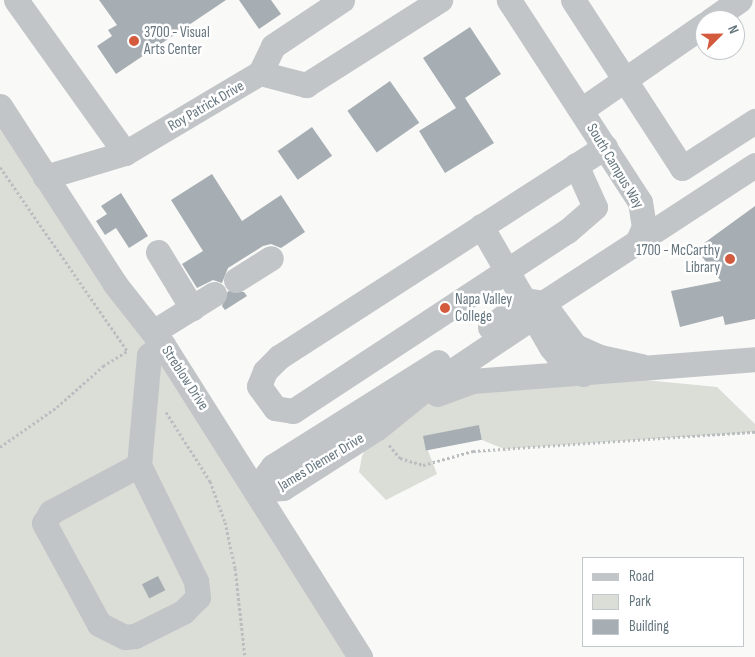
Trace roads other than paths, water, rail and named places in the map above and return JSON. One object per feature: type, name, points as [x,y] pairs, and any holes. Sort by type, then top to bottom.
[{"type":"street","points":[[16,0],[125,153]]},
{"type":"street","points":[[260,73],[306,86],[440,0]]},
{"type":"street","name":"South Campus Way","points":[[509,0],[640,202],[644,227],[637,242]]},
{"type":"street","points":[[573,0],[682,168],[755,122]]},
{"type":"street","points":[[726,10],[740,0]]},
{"type":"street","name":"Roy Patrick Drive","points":[[46,177],[125,153],[260,73],[273,46],[327,4]]},
{"type":"street","points":[[581,110],[695,31]]},
{"type":"street","name":"Streblow Drive","points":[[0,106],[9,139],[46,177],[155,344],[255,490],[360,657]]},
{"type":"street","points":[[576,165],[595,207],[508,269],[293,411],[274,408],[259,386],[265,371],[279,356],[576,165],[605,147]]},
{"type":"street","points":[[533,307],[755,165]]},
{"type":"street","points":[[481,226],[533,307],[565,365],[583,374]]},
{"type":"street","points":[[158,252],[192,308]]},
{"type":"street","points":[[236,280],[271,258]]},
{"type":"street","points":[[139,465],[51,512],[44,524],[99,624],[125,637],[135,636],[183,612],[194,604],[198,590],[139,465],[155,344],[192,308],[214,294]]},
{"type":"street","points":[[533,307],[575,346],[600,357],[641,366]]},
{"type":"street","name":"James Diemer Drive","points":[[255,490],[283,488],[385,422],[533,307]]},
{"type":"street","name":"James Diemer Drive","points":[[255,490],[273,466],[478,336],[533,307]]},
{"type":"street","points":[[385,422],[449,387],[472,381],[583,374],[641,366],[755,359]]},
{"type":"place","name":"3700 - Visual Arts Center","points":[[134,41]]},
{"type":"place","name":"1700 - McCarthy Library","points":[[730,259]]},
{"type":"place","name":"Napa Valley College","points":[[445,308]]}]
